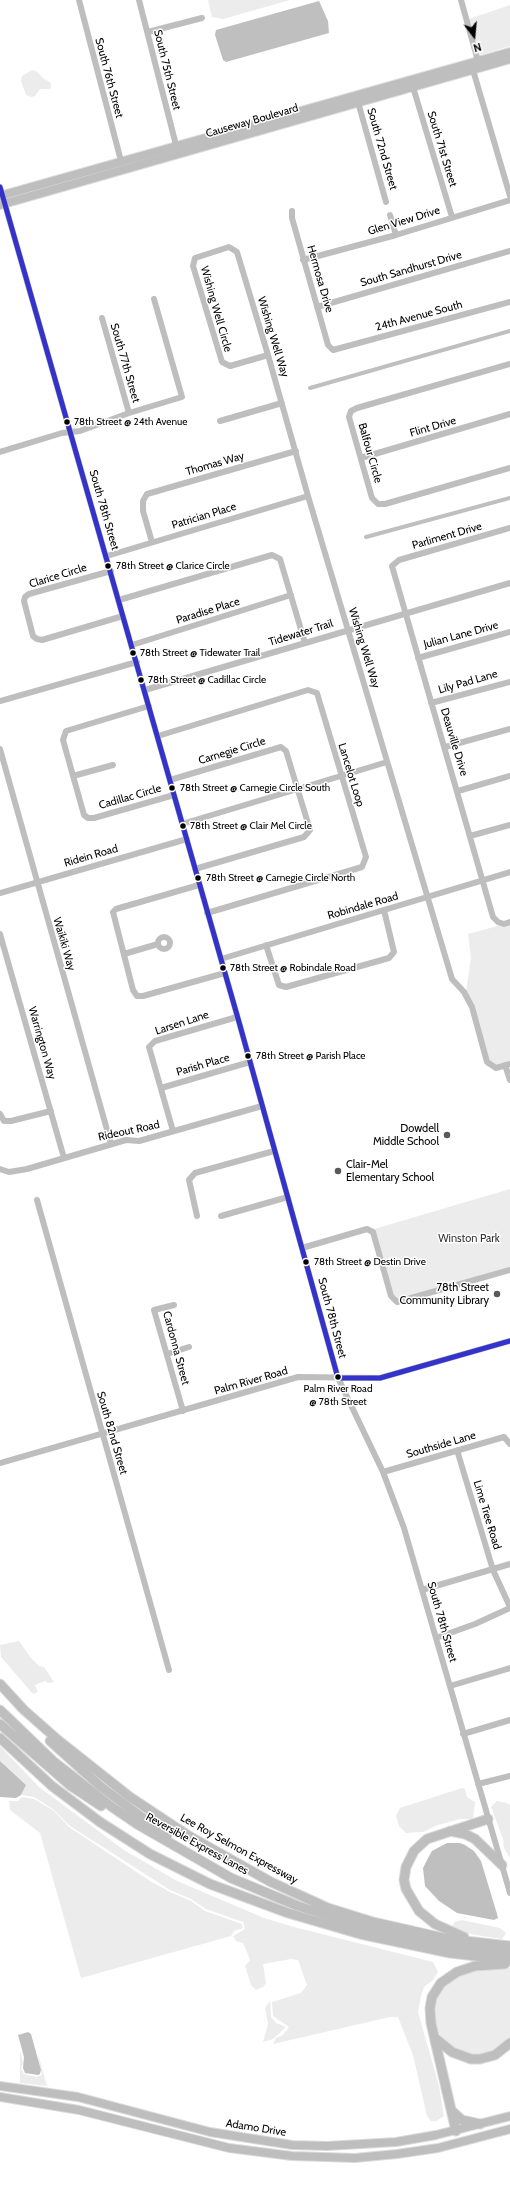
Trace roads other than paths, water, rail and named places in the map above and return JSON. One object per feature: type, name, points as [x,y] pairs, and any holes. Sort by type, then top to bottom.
[{"type":"highway","name":"Lee Roy Selmon Expressway","points":[[0,1684],[24,1710],[58,1740],[130,1797],[188,1836],[271,1882],[314,1902],[358,1918],[419,1933],[509,1948]]},
{"type":"highway","points":[[0,1693],[39,1731],[100,1786],[162,1832],[209,1863],[214,1869]]},
{"type":"highway","name":"Reversible Express Lanes","points":[[0,1710],[53,1761],[96,1796],[137,1824],[231,1878],[276,1897],[339,1920],[405,1937],[457,1947],[509,1948]]},
{"type":"highway","points":[[0,1724],[71,1786],[119,1819],[208,1871],[231,1878]]},
{"type":"highway","points":[[0,1738],[52,1786],[100,1822],[150,1854],[210,1884],[282,1911],[360,1934],[450,1953],[510,1960]]},
{"type":"highway","points":[[476,1943],[444,1929],[426,1917],[412,1902],[406,1890],[404,1880],[406,1867],[414,1850],[427,1839],[449,1830],[488,1818]]},
{"type":"highway","points":[[449,1830],[465,1834],[475,1839],[502,1865]]},
{"type":"highway","points":[[456,2131],[434,2035],[430,2008],[434,1992],[452,1974],[466,1968],[485,1965],[510,1964]]},
{"type":"highway","points":[[434,2035],[452,2052],[471,2059],[480,2059],[495,2055],[510,2043]]},
{"type":"highway","points":[[452,2111],[462,2120],[480,2124]]},
{"type":"main road","name":"Causeway Boulevard","points":[[1,196],[176,146],[414,87],[510,52]]},
{"type":"main road","name":"Causeway Boulevard","points":[[2,204],[120,171],[291,117],[475,65],[510,59]]},
{"type":"main road","points":[[120,171],[125,166],[173,151],[176,146]]},
{"type":"main road","name":"Adamo Drive","points":[[0,2086],[65,2095],[230,2136],[292,2145],[327,2146],[375,2144],[416,2139],[456,2131],[510,2116]]},
{"type":"main road","name":"Adamo Drive","points":[[0,2097],[57,2105],[229,2148],[292,2156],[355,2158],[397,2154],[438,2148],[510,2129]]},
{"type":"street","name":"South 76th Street","points":[[79,0],[121,161]]},
{"type":"street","name":"South 75th Street","points":[[139,0],[176,146]]},
{"type":"street","points":[[461,0],[475,65],[510,196]]},
{"type":"street","points":[[148,32],[202,18]]},
{"type":"street","name":"South 71st Street","points":[[414,87],[452,217]]},
{"type":"street","name":"South 72nd Street","points":[[358,102],[386,202]]},
{"type":"street","name":"South 78th Street","points":[[0,186],[2,204],[107,556],[338,1378],[383,1472],[404,1528],[510,1893]]},
{"type":"street","name":"Glen View Drive","points":[[304,260],[396,235],[510,200]]},
{"type":"street","name":"Hermosa Drive","points":[[292,212],[328,345],[333,350]]},
{"type":"street","points":[[390,215],[396,235]]},
{"type":"street","name":"Wishing Well Circle","points":[[237,252],[232,247],[226,248],[197,256],[192,264],[220,359],[224,365],[230,366],[268,355]]},
{"type":"street","name":"South Sandhurst Drive","points":[[317,307],[510,251]]},
{"type":"street","name":"Wishing Well Way","points":[[237,252],[452,979],[464,992],[472,1007],[487,1062],[496,1068],[508,1064]]},
{"type":"street","points":[[0,452],[71,432],[80,431],[129,413],[182,397],[154,299]]},
{"type":"street","name":"24th Avenue South","points":[[333,350],[510,302]]},
{"type":"street","name":"South 77th Street","points":[[102,318],[129,413]]},
{"type":"street","name":"Balfour Circle","points":[[510,364],[353,409],[350,413],[350,419],[372,498],[380,504],[510,468]]},
{"type":"street","points":[[220,421],[282,403]]},
{"type":"street","name":"Flint Drive","points":[[361,458],[510,414]]},
{"type":"street","name":"Thomas Way","points":[[152,542],[143,511],[143,501],[147,494],[296,451]]},
{"type":"street","name":"Patrician Place","points":[[107,556],[308,496]]},
{"type":"street","name":"Parliment Drive","points":[[392,566],[399,560],[510,528]]},
{"type":"street","points":[[119,600],[272,554],[280,558],[304,643]]},
{"type":"street","name":"Deauville Drive","points":[[392,566],[458,791],[493,917],[498,922],[504,924],[510,922]]},
{"type":"street","name":"Clarice Circle","points":[[111,571],[29,594],[24,601],[33,636],[36,639],[42,640],[123,616]]},
{"type":"street","name":"Tidewater Trail","points":[[145,690],[510,583]]},
{"type":"street","name":"Paradise Place","points":[[132,645],[291,595]]},
{"type":"street","name":"Julian Lane Drive","points":[[418,658],[510,632]]},
{"type":"street","points":[[0,701],[137,662]]},
{"type":"street","name":"Lily Pad Lane","points":[[431,702],[510,682]]},
{"type":"street","name":"Lancelot Loop","points":[[158,736],[308,690],[317,693],[366,857],[362,867],[207,913]]},
{"type":"street","name":"Cadillac Circle","points":[[149,706],[66,731],[63,740],[73,776],[84,815],[88,818],[94,818],[174,795]]},
{"type":"street","points":[[445,747],[510,729]]},
{"type":"street","name":"Carnegie Circle","points":[[170,780],[281,747],[286,751],[310,830],[304,837],[195,869]]},
{"type":"street","name":"Waikiki Way","points":[[0,749],[36,882],[111,1144]]},
{"type":"street","points":[[182,824],[388,762]]},
{"type":"street","points":[[73,776],[113,765]]},
{"type":"street","points":[[458,791],[510,776]]},
{"type":"street","points":[[470,836],[510,824]]},
{"type":"street","name":"Ridein Road","points":[[0,893],[187,839]]},
{"type":"street","name":"Robindale Road","points":[[221,959],[428,898],[482,879],[510,872]]},
{"type":"street","points":[[199,885],[116,909],[113,912],[113,917],[137,996],[143,996],[225,973]]},
{"type":"street","points":[[266,945],[279,985],[286,987],[389,958],[394,952],[384,910]]},
{"type":"street","name":"Warrington Way","points":[[0,934],[64,1158]]},
{"type":"street","points":[[124,954],[158,944]]},
{"type":"street","name":"Larsen Lane","points":[[173,1131],[149,1047],[155,1041],[237,1017]]},
{"type":"street","name":"Parish Place","points":[[161,1088],[250,1062]]},
{"type":"street","points":[[508,1064],[510,1080]]},
{"type":"street","name":"Rideout Road","points":[[0,1169],[18,1171],[126,1140],[139,1141],[262,1106]]},
{"type":"street","points":[[0,1114],[4,1121],[11,1121],[51,1111]]},
{"type":"street","points":[[197,1216],[189,1180],[196,1173],[274,1151]]},
{"type":"street","points":[[221,1216],[288,1197]]},
{"type":"street","name":"South 82nd Street","points":[[37,1200],[101,1434],[169,1670]]},
{"type":"street","points":[[302,1248],[367,1229],[373,1232],[391,1296],[397,1302],[510,1270]]},
{"type":"street","name":"Cardonna Street","points":[[174,1304],[154,1310],[183,1411]]},
{"type":"street","name":"Palm River Road","points":[[0,1463],[298,1378],[327,1376],[338,1378],[380,1378],[510,1341]]},
{"type":"street","points":[[166,1354],[189,1347]]},
{"type":"street","name":"Southside Lane","points":[[383,1472],[504,1437],[510,1444]]},
{"type":"street","name":"Lime Tree Road","points":[[457,1450],[492,1570],[510,1607]]},
{"type":"street","points":[[422,1590],[510,1564]]},
{"type":"street","points":[[436,1638],[475,1624],[510,1607]]},
{"type":"street","points":[[450,1686],[510,1668]]},
{"type":"street","points":[[463,1734],[510,1720]]},
{"type":"street","points":[[478,1784],[510,1776]]},
{"type":"street","points":[[133,2124],[136,2113]]},
{"type":"street","points":[[292,2145],[292,2156]]},
{"type":"waterway","points":[[310,388],[510,331]]},
{"type":"waterway","points":[[366,537],[510,498]]},
{"type":"place","name":"78th Street @ 24th Avenue","points":[[67,422]]},
{"type":"place","name":"78th Street @ Clarice Circle","points":[[108,566]]},
{"type":"place","name":"78th Street @ Tidewater Trail","points":[[133,653]]},
{"type":"place","name":"78th Street @ Cadillac Circle","points":[[141,680]]},
{"type":"place","name":"78th Street @ Carnegie Circle South","points":[[172,788]]},
{"type":"place","name":"78th Street @ Clair Mel Circle","points":[[183,826]]},
{"type":"place","name":"78th Street @ Carnegie Circle North","points":[[198,878]]},
{"type":"place","name":"78th Street @ Robindale Road","points":[[223,968]]},
{"type":"place","name":"78th Street @ Parish Place","points":[[248,1056]]},
{"type":"place","name":"Dowdell Middle School","points":[[447,1135]]},
{"type":"place","name":"Clair-Mel Elementary School","points":[[338,1171]]},
{"type":"place","name":"78th Street @ Destin Drive","points":[[306,1262]]},
{"type":"place","name":"78th Street Community Library","points":[[497,1294]]},
{"type":"place","name":"Palm River Road @ 78th Street","points":[[338,1377]]},
{"type":"park label","name":"Winston Park","points":[[469,1239]]}]
